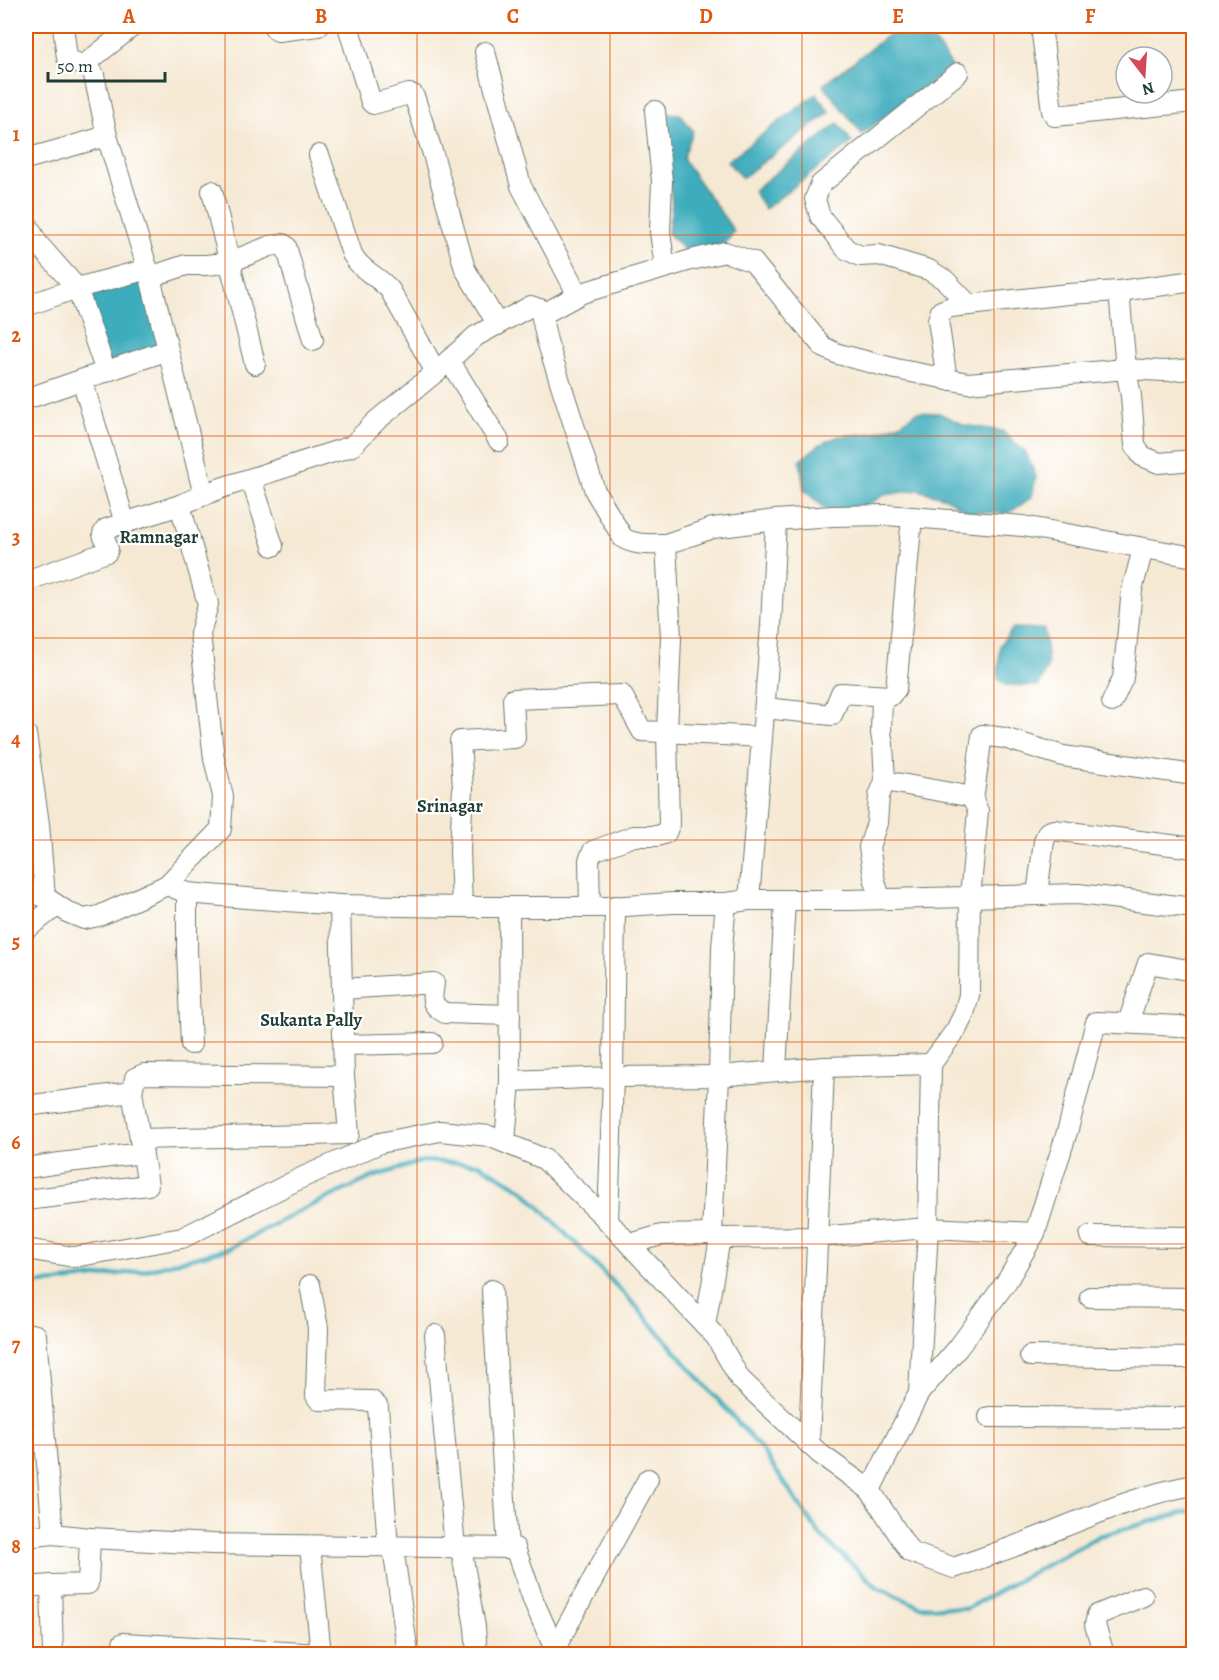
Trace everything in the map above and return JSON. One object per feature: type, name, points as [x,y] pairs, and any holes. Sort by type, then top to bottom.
[{"type":"street","points":[[63,26],[67,58],[74,63],[85,64],[94,75],[107,136],[149,273],[204,495]]},
{"type":"street","points":[[85,64],[133,26]]},
{"type":"street","points":[[273,26],[278,31],[318,26]]},
{"type":"street","points":[[348,26],[371,102],[373,104],[409,94],[413,95],[433,154],[465,269],[498,325]]},
{"type":"street","points":[[1041,26],[1052,111],[1055,116],[1194,102]]},
{"type":"street","points":[[485,52],[521,186],[578,296]]},
{"type":"street","points":[[958,73],[821,184],[815,200],[820,216],[846,249],[860,256],[879,255],[929,270],[945,280],[969,305]]},
{"type":"street","points":[[655,111],[662,180],[660,232],[665,268]]},
{"type":"street","points":[[26,159],[107,136]]},
{"type":"street","points":[[319,155],[357,264],[381,280],[390,290],[499,441]]},
{"type":"street","points":[[212,191],[255,364]]},
{"type":"street","points":[[26,222],[38,244],[77,288],[106,372]]},
{"type":"street","points":[[26,306],[77,288],[186,265],[230,262],[270,246],[283,244],[286,246],[313,340]]},
{"type":"street","points":[[26,581],[104,554],[108,549],[103,531],[352,446],[376,421],[476,336],[531,306],[547,312],[578,296],[665,268],[725,252],[753,261],[820,343],[850,357],[968,383],[1126,369],[1164,371],[1194,369]]},
{"type":"street","points":[[947,380],[938,320],[941,311],[951,307],[1068,294],[1119,291],[1194,281]]},
{"type":"street","points":[[1119,291],[1135,445],[1142,456],[1159,462],[1194,460]]},
{"type":"street","points":[[540,309],[547,341],[595,491],[623,538],[630,542],[666,544],[713,528],[776,520],[887,515],[1023,526],[1194,557]]},
{"type":"street","points":[[26,399],[168,350]]},
{"type":"street","points":[[82,380],[125,523]]},
{"type":"street","points":[[251,479],[273,546]]},
{"type":"street","points":[[26,891],[84,919],[99,916],[167,885],[221,829],[222,793],[213,750],[200,634],[208,604],[180,505]]},
{"type":"street","points":[[765,708],[832,715],[841,693],[890,696],[896,689],[912,517]]},
{"type":"street","points":[[749,900],[771,626],[776,520]]},
{"type":"street","points":[[590,907],[589,860],[593,851],[634,836],[657,836],[666,833],[669,825],[667,732],[671,638],[666,544]]},
{"type":"street","points":[[1112,702],[1123,678],[1132,590],[1143,549]]},
{"type":"street","points":[[462,908],[460,850],[463,788],[460,741],[515,738],[513,699],[622,695],[642,731],[762,737]]},
{"type":"street","points":[[880,898],[869,847],[877,824],[879,796],[885,782],[883,744],[880,733],[882,696]]},
{"type":"street","points":[[26,734],[39,824],[58,906]]},
{"type":"street","points":[[973,800],[982,735],[1004,738],[1063,756],[1194,775]]},
{"type":"street","points":[[885,782],[967,796],[973,800],[978,811],[970,897],[969,995],[964,1014],[956,1030],[931,1064],[928,1228],[919,1393]]},
{"type":"street","points":[[1037,894],[1044,841],[1048,832],[1054,830],[1194,848]]},
{"type":"street","points":[[167,885],[187,893],[340,905],[462,908],[590,907],[726,903],[749,900],[1037,894],[1078,894],[1194,908]]},
{"type":"street","points":[[187,893],[191,1044]]},
{"type":"street","points":[[776,1071],[785,900]]},
{"type":"street","points":[[705,1325],[716,1236],[722,947],[726,903]]},
{"type":"street","points":[[26,1168],[141,1146],[349,1134],[344,1076],[340,905]]},
{"type":"street","points":[[26,929],[58,906]]},
{"type":"street","points":[[608,1221],[615,906]]},
{"type":"street","points":[[505,1142],[510,1081],[510,907]]},
{"type":"street","points":[[1128,1023],[1148,963],[1194,971]]},
{"type":"street","points":[[342,989],[434,983],[432,999],[436,1008],[445,1013],[510,1016]]},
{"type":"street","points":[[870,1490],[919,1393],[958,1348],[1000,1291],[1035,1233],[1068,1129],[1096,1022],[1179,1026],[1194,1029]]},
{"type":"street","points":[[344,1046],[432,1043]]},
{"type":"street","points":[[510,1081],[719,1076],[824,1067],[931,1064]]},
{"type":"street","points":[[809,1444],[824,1067]]},
{"type":"street","points":[[26,1200],[148,1185],[132,1092],[135,1078],[144,1074],[344,1076]]},
{"type":"street","points":[[26,1106],[132,1092]]},
{"type":"street","points":[[26,1249],[74,1257],[182,1238],[301,1178],[380,1143],[440,1131],[489,1136],[544,1159],[608,1221],[716,1337],[740,1379],[820,1454],[870,1490],[910,1552],[954,1568],[1092,1515],[1166,1490],[1194,1485]]},
{"type":"street","points":[[630,1244],[661,1235],[817,1237],[928,1228],[1035,1233]]},
{"type":"street","points":[[1090,1236],[1194,1237]]},
{"type":"street","points":[[310,1285],[318,1328],[316,1396],[319,1400],[372,1401],[378,1407],[390,1547],[408,1654]]},
{"type":"street","points":[[492,1290],[508,1548]]},
{"type":"street","points":[[1090,1297],[1194,1298]]},
{"type":"street","points":[[26,1333],[36,1335],[53,1534]]},
{"type":"street","points":[[435,1335],[458,1548],[475,1627],[477,1654]]},
{"type":"street","points":[[1030,1356],[1194,1359]]},
{"type":"street","points":[[988,1417],[1194,1418]]},
{"type":"street","points":[[555,1652],[648,1479]]},
{"type":"street","points":[[26,1537],[53,1534],[212,1545],[515,1548],[555,1652]]},
{"type":"street","points":[[26,1587],[88,1584],[90,1538]]},
{"type":"street","points":[[123,1643],[321,1654],[310,1546]]},
{"type":"street","points":[[51,1585],[53,1654]]},
{"type":"street","points":[[1104,1654],[1095,1625],[1097,1615],[1143,1596]]},
{"type":"water","points":[[900,26],[923,26],[952,66],[862,134],[823,85]]},
{"type":"water","points":[[816,94],[830,112],[742,178],[727,161]]},
{"type":"water","points":[[663,113],[680,114],[693,131],[683,159],[734,231],[726,243],[687,253],[668,233],[672,204]]},
{"type":"water","points":[[838,123],[852,142],[765,209],[753,191]]},
{"type":"water","points":[[144,278],[162,346],[110,367],[87,295]]},
{"type":"water","points":[[917,412],[939,413],[964,425],[1002,431],[1026,453],[1036,476],[1032,497],[1009,513],[969,512],[946,498],[918,490],[884,495],[866,506],[828,511],[804,490],[800,460],[819,445],[839,436],[873,433],[900,424]]},
{"type":"water","points":[[1013,628],[1044,629],[1048,665],[1039,686],[1006,685],[998,679],[1000,645]]},
{"type":"waterway","points":[[26,1284],[142,1271],[230,1248],[304,1209],[373,1177],[423,1161],[479,1164],[523,1190],[634,1304],[762,1450],[820,1535],[877,1587],[919,1606],[966,1609],[1099,1536],[1185,1512],[1194,1512]]},
{"type":"district","name":"Ramnagar","points":[[159,537]]},
{"type":"district","name":"Srinagar","points":[[450,806]]},
{"type":"district","name":"Sukanta Pally","points":[[311,1020]]}]
